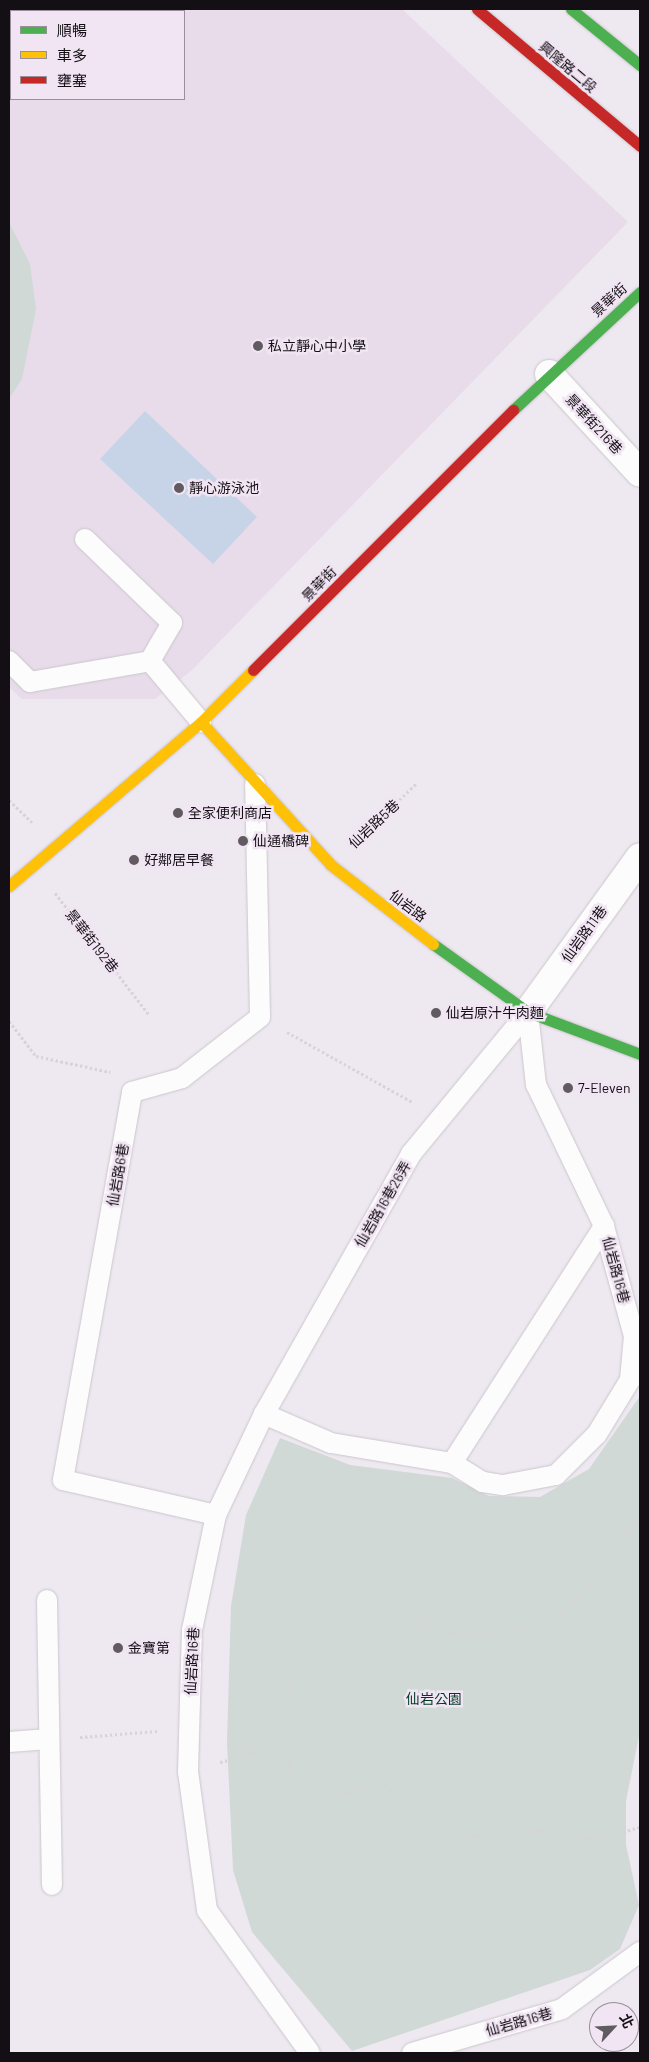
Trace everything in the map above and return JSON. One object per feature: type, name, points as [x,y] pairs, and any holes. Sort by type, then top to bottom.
[{"type":"street","name":"興隆路二段","points":[[477,9],[640,146]]},
{"type":"street","points":[[571,9],[640,65]]},
{"type":"street","name":"景華街","points":[[9,886],[34,867],[201,722],[549,374],[640,292]]},
{"type":"street","name":"景華街216巷","points":[[549,374],[640,473]]},
{"type":"street","name":"仙岩路","points":[[201,722],[331,866],[488,986],[528,1012],[640,1054]]},
{"type":"street","name":"仙岩路11巷","points":[[528,1012],[637,868]]},
{"type":"lane","points":[[9,661],[30,682],[150,660],[172,622],[85,539]]},
{"type":"lane","points":[[150,660],[201,722]]},
{"type":"lane","points":[[132,1092],[182,1078],[260,1017],[255,784]]},
{"type":"lane","name":"仙岩路16巷26弄","points":[[264,1414],[411,1154],[528,1012]]},
{"type":"lane","name":"仙岩路16巷","points":[[310,2053],[207,1910],[188,1772],[192,1630],[216,1515],[264,1414],[331,1443],[452,1463],[483,1482],[503,1486],[556,1475],[597,1434],[630,1380],[634,1336],[604,1226],[536,1085],[528,1012]]},
{"type":"lane","name":"仙岩路6巷","points":[[132,1092],[63,1480],[216,1515]]},
{"type":"lane","name":"仙岩路16巷","points":[[452,1463],[604,1226]]},
{"type":"lane","points":[[47,1600],[52,1885]]},
{"type":"lane","points":[[9,1742],[49,1739]]},
{"type":"lane","name":"仙岩路16巷","points":[[412,2053],[456,2048],[562,2009],[640,1952]]},
{"type":"path","name":"仙岩路5巷","points":[[331,866],[417,783]]},
{"type":"path","name":"景華街192巷","points":[[34,867],[150,1016]]},
{"type":"path","points":[[260,1017],[440,1117]]},
{"type":"path","points":[[9,1022],[36,1056],[115,1073],[132,1092]]},
{"type":"path","points":[[248,1754],[318,1645],[378,1606],[443,1632],[507,1630],[565,1611],[598,1576],[615,1546],[640,1517]]},
{"type":"path","points":[[49,1739],[190,1729]]},
{"type":"path","points":[[188,1772],[248,1754],[270,1751],[288,1760],[295,1778],[315,1800],[386,1784],[404,1807],[430,1859],[467,1836],[540,1830],[599,1839],[640,1827]]},
{"type":"shaded area","name":"私立靜心中小學","points":[[9,9],[402,9],[628,222],[191,671],[155,699],[22,699],[9,687]]},
{"type":"green space","points":[[9,222],[30,264],[36,309],[22,379],[9,399]]},
{"type":"green space","name":"仙岩公園","points":[[640,1396],[640,1731],[626,1801],[626,1845],[639,1905],[620,1949],[590,1970],[352,2051],[252,1932],[233,1870],[227,1742],[231,1606],[246,1515],[280,1438],[350,1465],[452,1478],[489,1496],[540,1497],[589,1469]]},
{"type":"water","name":"靜心游泳池","points":[[145,411],[257,517],[213,564],[100,459]]},
{"type":"traffic: fast","points":[[571,9],[640,65]]},
{"type":"traffic: fast","points":[[513,410],[640,292]]},
{"type":"traffic: fast","points":[[433,944],[528,1012],[640,1054]]},
{"type":"traffic: slow","points":[[9,886],[201,722],[253,670]]},
{"type":"traffic: slow","points":[[201,722],[331,865],[433,944]]},
{"type":"traffic: jam","points":[[477,9],[640,146]]},
{"type":"traffic: jam","points":[[253,670],[513,410]]},
{"type":"place","name":"私立靜心中小學","points":[[258,346]]},
{"type":"place","name":"靜心游泳池","points":[[179,488]]},
{"type":"place","name":"全家便利商店","points":[[178,813]]},
{"type":"place","name":"仙通橋碑","points":[[243,841]]},
{"type":"place","name":"好鄰居早餐","points":[[134,860]]},
{"type":"place","name":"仙岩原汁牛肉麵","points":[[436,1013]]},
{"type":"place","name":"7-Eleven","points":[[568,1088]]},
{"type":"place","name":"金寶第","points":[[118,1648]]}]
